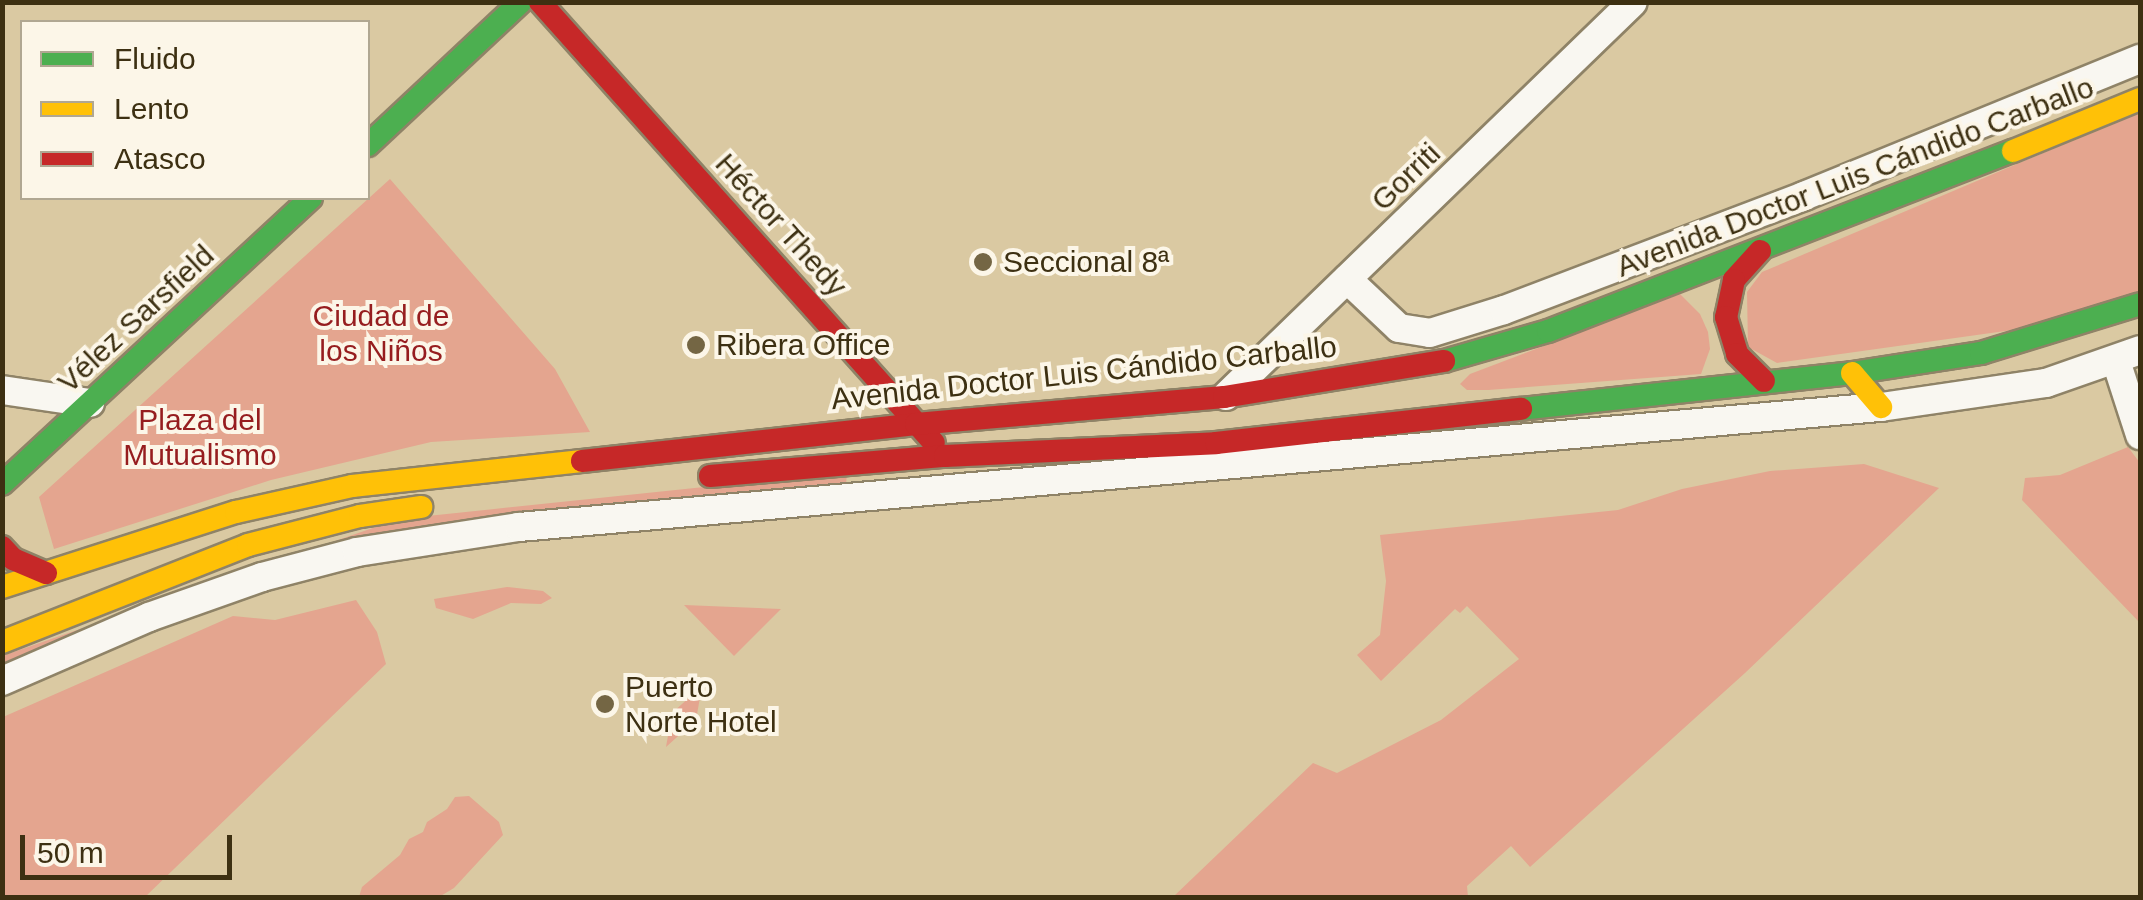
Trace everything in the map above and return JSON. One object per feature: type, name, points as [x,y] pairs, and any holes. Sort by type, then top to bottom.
[{"type":"main road","points":[[370,142],[521,2]]},
{"type":"main road","name":"Héctor Thedy","points":[[540,2],[945,456]]},
{"type":"main road","name":"Avenida Doctor Luis Cándido Carballo","points":[[2,587],[236,512],[352,486],[916,424],[1224,397],[1452,360],[1548,331],[1760,251],[2140,99]]},
{"type":"main road","name":"Vélez Sarsfield","points":[[2,484],[308,200]]},
{"type":"main road","points":[[1760,251],[1734,280],[1726,318],[1737,354],[1764,382]]},
{"type":"main road","points":[[686,478],[945,456],[1216,443],[1852,373],[1982,353],[2140,304]]},
{"type":"main road","points":[[1852,373],[1880,407]]},
{"type":"main road","points":[[2,642],[132,586],[248,545],[360,516],[453,503]]},
{"type":"main road","points":[[2,547],[13,560],[46,573]]},
{"type":"street","name":"Gorriti","points":[[1224,397],[1626,5]]},
{"type":"street","points":[[1347,279],[1399,328],[1430,333],[1504,310],[1786,202],[2140,59]]},
{"type":"street","points":[[2,681],[149,616],[262,577],[357,552],[519,527],[1880,407],[2046,384],[2128,355],[2140,435]]},
{"type":"street","points":[[2,390],[90,402]]},
{"type":"street","name":"Héctor Thedy","points":[[945,456],[976,488]]},
{"type":"green space","points":[[2140,112],[2140,293],[2048,325],[1777,363],[1748,347],[1747,292],[1762,272]]},
{"type":"green space","name":"Ciudad de los Niños","points":[[390,179],[555,369],[590,432],[431,442],[271,480],[54,549],[39,497]]},
{"type":"green space","points":[[1680,294],[1700,314],[1708,332],[1710,349],[1701,374],[1488,390],[1467,390],[1460,384],[1470,374]]},
{"type":"green space","points":[[2128,447],[2140,463],[2140,623],[2022,500],[2025,478],[2060,475]]},
{"type":"green space","points":[[1864,464],[1939,488],[1745,673],[1530,867],[1511,846],[1467,886],[1468,897],[1173,897],[1313,763],[1337,773],[1441,720],[1519,659],[1467,606],[1460,613],[1455,609],[1381,681],[1357,655],[1380,635],[1386,581],[1380,535],[1618,510],[1682,489],[1770,471]]},
{"type":"green space","points":[[847,472],[846,485],[410,531],[3,671],[2,656],[399,519]]},
{"type":"green space","points":[[507,587],[543,591],[552,598],[541,604],[511,603],[473,619],[436,608],[434,599]]},
{"type":"green space","points":[[356,600],[377,632],[386,664],[145,897],[3,897],[3,717],[233,616],[275,620]]},
{"type":"green space","points":[[684,605],[781,609],[734,656]]},
{"type":"green space","points":[[702,686],[696,720],[666,747],[672,713]]},
{"type":"green space","points":[[469,796],[499,822],[503,835],[454,888],[439,897],[359,897],[362,887],[400,855],[409,839],[423,832],[427,822],[447,809],[455,797]]},
{"type":"traffic: fast","points":[[370,143],[521,2]]},
{"type":"traffic: fast","points":[[1444,361],[1548,331],[2013,151]]},
{"type":"traffic: fast","points":[[2,484],[309,200]]},
{"type":"traffic: fast","points":[[1521,409],[1852,373],[1981,353],[2140,304]]},
{"type":"traffic: slow","points":[[2013,151],[2140,99]]},
{"type":"traffic: slow","points":[[1852,373],[1881,407]]},
{"type":"traffic: slow","points":[[2,587],[236,512],[352,486],[582,461]]},
{"type":"traffic: slow","points":[[2,642],[248,545],[360,516],[421,507]]},
{"type":"traffic: jam","points":[[540,2],[934,443]]},
{"type":"traffic: jam","points":[[1760,251],[1734,280],[1726,317],[1737,354],[1764,381]]},
{"type":"traffic: jam","points":[[582,461],[916,424],[1224,397],[1444,361]]},
{"type":"traffic: jam","points":[[710,476],[945,456],[1216,443],[1521,409]]},
{"type":"traffic: jam","points":[[2,547],[13,559],[46,573]]},
{"type":"place","name":"Seccional 8ª","points":[[983,262]]},
{"type":"place","name":"Ribera Office","points":[[696,345]]},
{"type":"place","name":"Puerto Norte Hotel","points":[[605,704]]},
{"type":"park label","name":"Plaza del Mutualismo","points":[[200,437]]}]
